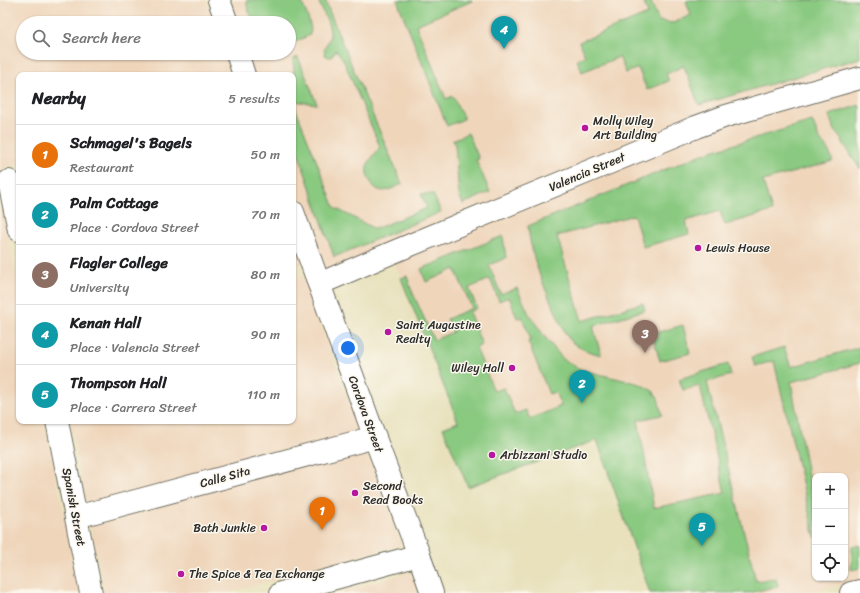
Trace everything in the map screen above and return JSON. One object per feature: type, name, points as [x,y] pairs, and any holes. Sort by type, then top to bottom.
[{"type":"street","points":[[219,0],[225,16]]},
{"type":"street","points":[[239,60],[243,72]]},
{"type":"street","name":"Valencia Street","points":[[319,284],[696,127],[726,116],[860,78]]},
{"type":"street","points":[[9,181],[16,215]]},
{"type":"street","name":"Cordova Street","points":[[296,220],[432,593]]},
{"type":"street","name":"Spanish Street","points":[[58,424],[91,593]]},
{"type":"street","name":"Calle Sita","points":[[76,517],[374,437]]},
{"type":"street","points":[[281,593],[419,555]]},
{"type":"street","points":[[851,593],[860,591]]},
{"type":"shaded area","points":[[0,0],[206,0],[212,16],[16,16],[16,60],[226,60],[230,72],[16,72],[16,166],[0,169]]},
{"type":"shaded area","points":[[219,0],[860,0],[860,580],[806,593],[650,593],[597,440],[468,487],[443,428],[458,422],[391,253],[319,284],[311,262],[296,265],[296,72],[243,72],[239,60],[296,60],[296,16],[225,16]]},
{"type":"shaded area","points":[[0,201],[16,274],[16,424],[46,424],[79,593],[0,593]]},
{"type":"shaded area","points":[[303,276],[401,545],[226,593],[104,593],[71,424],[296,424],[296,278]]},
{"type":"shaded area","points":[[411,572],[418,593],[334,593]]},
{"type":"green space","points":[[247,0],[301,0],[311,27],[310,34],[296,42],[296,16],[251,16],[247,7]]},
{"type":"green space","points":[[318,0],[325,0],[402,184],[389,190],[381,191],[377,189],[373,186],[368,177],[367,166],[371,158],[380,147],[343,59],[336,50],[331,57],[325,55],[324,52],[330,37],[330,31]]},
{"type":"green space","points":[[397,0],[472,0],[416,25],[446,99],[453,96],[464,119],[447,126]]},
{"type":"green space","points":[[643,0],[650,0],[659,21],[673,23],[691,15],[686,1],[690,0],[860,0],[860,58],[699,105],[684,66],[666,74],[669,81],[647,90],[638,68],[626,73],[619,57],[582,72],[577,60],[585,56],[579,42],[648,14]]},
{"type":"green space","points":[[298,57],[317,104],[296,101],[296,72],[294,72],[293,60],[296,60],[296,58]]},
{"type":"green space","points":[[860,105],[860,169],[833,127],[829,115]]},
{"type":"green space","points":[[296,110],[335,208],[375,229],[427,208],[421,194],[433,194],[441,212],[334,257],[296,147]]},
{"type":"green space","points":[[812,121],[819,138],[828,150],[833,161],[763,181],[772,211],[725,225],[720,211],[686,221],[689,234],[643,247],[634,215],[557,236],[582,321],[643,303],[645,310],[593,326],[601,355],[583,349],[571,341],[563,329],[539,274],[532,251],[528,226],[705,153]]},
{"type":"green space","points":[[468,133],[479,159],[476,160],[490,192],[463,204],[459,195],[455,145],[453,140]]},
{"type":"green space","points":[[503,236],[506,258],[489,265],[501,294],[517,288],[529,314],[563,359],[582,370],[640,384],[653,391],[658,398],[662,415],[638,420],[654,508],[725,493],[700,386],[683,390],[679,379],[728,364],[731,375],[707,382],[756,581],[776,578],[778,586],[750,593],[650,593],[597,440],[468,487],[443,428],[458,422],[401,278],[407,276],[411,289],[434,340],[453,332],[447,319],[472,308],[455,269],[426,282],[421,269]],"holes":[[[490,279],[499,301],[509,297],[517,318],[522,317],[531,340],[528,341],[549,394],[555,392],[561,406],[530,419],[526,410],[515,414],[504,388],[494,391],[476,348],[482,345],[469,312],[477,308],[469,288]]]},
{"type":"green space","points":[[683,325],[690,353],[660,361],[652,334]]},
{"type":"green space","points":[[784,347],[791,367],[860,347],[860,363],[791,382],[812,497],[812,525],[774,361],[755,366],[752,357]]},
{"type":"green space","points":[[860,545],[860,568],[851,570],[852,547]]},
{"type":"place","name":"Kenan Hall","points":[[504,49]]},
{"type":"place","name":"Molly Wiley Art Building","points":[[585,128]]},
{"type":"place","name":"Lewis House","points":[[698,248]]},
{"type":"place","name":"Saint Augustine Realty","points":[[388,332]]},
{"type":"place","name":"Flagler College","points":[[645,353]]},
{"type":"place","name":"Wiley Hall","points":[[512,368]]},
{"type":"place","name":"Palm Cottage","points":[[582,403]]},
{"type":"place","name":"Arbizzani Studio","points":[[492,455]]},
{"type":"place","name":"Second Read Books","points":[[355,493]]},
{"type":"place","name":"Bath Junkie","points":[[264,528]]},
{"type":"place","name":"Schmagel's Bagels","points":[[322,530]]},
{"type":"place","name":"Thompson Hall","points":[[702,546]]},
{"type":"place","name":"The Spice & Tea Exchange","points":[[181,574]]}]
